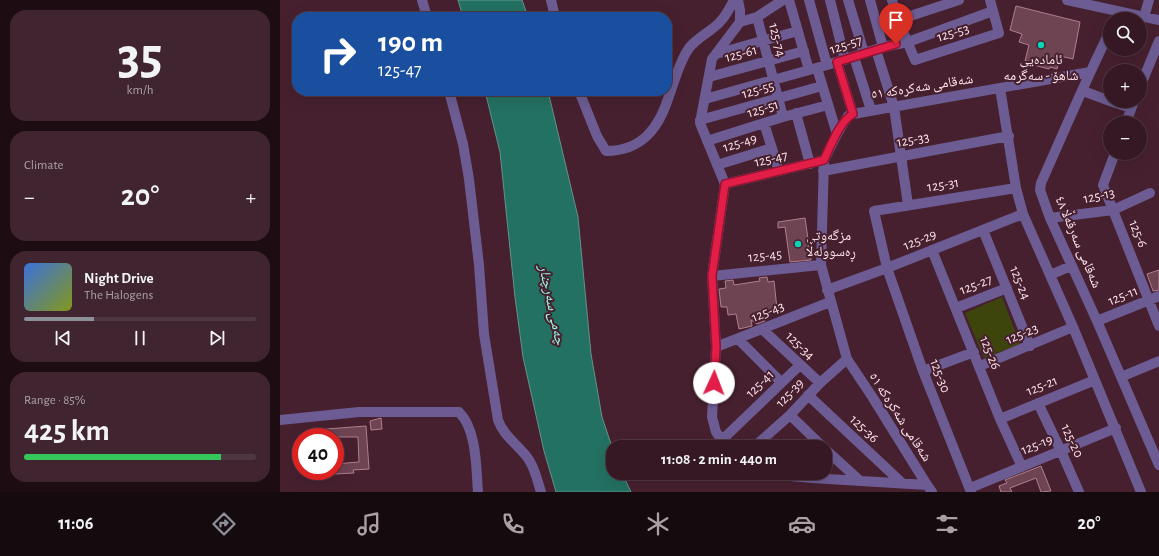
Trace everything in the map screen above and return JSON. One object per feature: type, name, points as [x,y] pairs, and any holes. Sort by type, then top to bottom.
[{"type":"street","points":[[422,0],[426,12]]},
{"type":"street","points":[[551,0],[554,12]]},
{"type":"street","points":[[672,86],[680,64],[689,49],[702,36],[721,22],[726,16],[734,0]]},
{"type":"street","points":[[738,0],[740,22]]},
{"type":"street","points":[[722,440],[716,432],[712,417],[716,347],[712,276],[725,184],[700,120],[712,59],[740,22],[757,17],[783,0]]},
{"type":"street","points":[[789,0],[804,51],[822,86],[837,134]]},
{"type":"street","points":[[809,0],[841,61],[871,110]]},
{"type":"street","points":[[830,0],[841,61],[853,114]]},
{"type":"street","points":[[848,0],[864,53]]},
{"type":"street","points":[[870,0],[894,107],[908,205]]},
{"type":"street","points":[[892,0],[898,20],[908,42]]},
{"type":"street","points":[[898,20],[959,0]]},
{"type":"street","points":[[990,0],[993,11]]},
{"type":"street","points":[[1067,0],[1094,3],[1112,12]]},
{"type":"street","points":[[1145,12],[1149,0]]},
{"type":"street","name":"125-57","points":[[705,99],[841,61],[880,48],[908,42],[993,11]]},
{"type":"street","name":"125-53","points":[[908,42],[915,60],[1000,33],[993,11]]},
{"type":"street","name":"125-74","points":[[757,17],[783,117]]},
{"type":"street","points":[[1147,18],[1159,20]]},
{"type":"street","points":[[716,54],[798,31]]},
{"type":"street","points":[[1147,70],[1159,41]]},
{"type":"street","name":"شەقامی سەرقەڵا ٤٨","points":[[1103,45],[1041,183],[1040,190],[1050,218],[1158,459]]},
{"type":"street","name":"125-61","points":[[709,77],[804,51]]},
{"type":"street","name":"شەقامی شەکرەکە ٥١","points":[[930,488],[847,359],[821,265],[823,165],[837,134],[848,116],[853,114],[1090,72]]},
{"type":"street","name":"125-55","points":[[700,120],[822,86]]},
{"type":"street","points":[[1000,88],[1009,136],[1016,188],[1023,214],[1074,327],[1142,492]]},
{"type":"street","points":[[1083,91],[1103,98]]},
{"type":"street","points":[[450,96],[469,179],[479,265],[484,338],[498,420],[502,430],[528,458],[534,468],[542,492]]},
{"type":"street","points":[[581,96],[597,136],[606,150],[618,151],[638,143],[652,130],[664,109],[669,96]]},
{"type":"street","name":"125-51","points":[[707,141],[783,117],[828,105]]},
{"type":"street","points":[[796,114],[810,164]]},
{"type":"street","points":[[764,123],[779,171]]},
{"type":"street","name":"125-33","points":[[823,165],[900,156],[1009,136]]},
{"type":"street","name":"125-49","points":[[717,165],[772,148]]},
{"type":"street","name":"125-6","points":[[1112,160],[1103,185],[1159,326]]},
{"type":"street","name":"125-47","points":[[725,184],[810,164],[823,165]]},
{"type":"street","name":"125-31","points":[[874,211],[1016,188]]},
{"type":"street","name":"125-13","points":[[1050,218],[1113,210],[1150,193]]},
{"type":"street","name":"125-30","points":[[874,211],[887,268],[923,371],[970,490]]},
{"type":"street","name":"125-29","points":[[827,290],[1023,214]]},
{"type":"street","name":"125-24","points":[[983,230],[1030,346]]},
{"type":"street","name":"125-26","points":[[932,250],[980,366],[1000,419],[1022,467]]},
{"type":"street","name":"125-45","points":[[712,276],[821,265]]},
{"type":"street","points":[[1050,275],[1072,266]]},
{"type":"street","name":"125-27","points":[[956,308],[1007,288]]},
{"type":"street","name":"125-11","points":[[1097,321],[1159,296]]},
{"type":"street","name":"125-43","points":[[716,347],[830,302]]},
{"type":"street","name":"125-23","points":[[980,366],[1074,327]]},
{"type":"street","name":"125-34","points":[[762,329],[820,383]]},
{"type":"street","points":[[738,339],[781,382]]},
{"type":"street","points":[[923,371],[974,352]]},
{"type":"street","name":"125-39","points":[[762,440],[790,415],[820,383],[847,359]]},
{"type":"street","points":[[1121,377],[1159,361]]},
{"type":"street","name":"125-41","points":[[722,440],[781,382],[800,366]]},
{"type":"street","name":"125-21","points":[[1000,419],[1095,380]]},
{"type":"street","name":"125-36","points":[[808,395],[902,483]]},
{"type":"street","name":"125-20","points":[[1038,403],[1061,450],[1079,492]]},
{"type":"street","points":[[280,420],[359,412],[459,412],[464,416],[469,426],[476,455],[478,492]]},
{"type":"street","points":[[790,415],[814,439]]},
{"type":"street","name":"125-19","points":[[970,490],[1061,450],[1116,428]]},
{"type":"street","points":[[832,455],[859,480]]},
{"type":"street","points":[[832,479],[902,483],[930,488]]},
{"type":"shaded area","points":[[1002,297],[1020,344],[984,358],[965,313]]},
{"type":"water","points":[[458,0],[522,0],[526,12],[462,12]]},
{"type":"water","name":"چەمی سەرچنار","points":[[486,96],[549,96],[578,217],[591,354],[602,417],[610,440],[606,440],[606,480],[625,480],[631,492],[556,492],[544,451],[523,357],[515,297],[500,152]]},
{"type":"building","points":[[1016,6],[1080,22],[1073,59],[1060,56],[1057,69],[1050,67],[1049,69],[1026,63],[1027,61],[1025,61],[1029,45],[1019,42],[1022,34],[1010,30]]},
{"type":"building","name":"مزگەوتی ڕەسوولەڵا","points":[[805,218],[811,260],[790,262],[785,227],[778,228],[778,222]]},
{"type":"building","points":[[1159,270],[1159,290],[1153,291],[1147,274]]},
{"type":"building","points":[[767,277],[768,282],[774,281],[777,309],[758,311],[767,318],[765,321],[757,324],[751,320],[752,326],[739,329],[736,314],[728,315],[727,307],[721,307],[719,289],[726,288],[725,281],[733,280],[734,285],[760,281],[759,278]]},
{"type":"building","points":[[381,418],[382,429],[371,430],[370,421]]},
{"type":"building","points":[[366,426],[369,469],[353,470],[354,473],[344,474],[344,463],[359,462],[358,437],[344,437],[344,428],[340,428]]},
{"type":"building","points":[[1041,466],[1051,491],[1041,492],[1036,478],[1010,488],[1012,492],[1001,492],[999,486],[1007,483],[1005,480]]},
{"type":"place","name":"ئامادەیی شاهۆ - سەگرمە","points":[[1041,45]]},
{"type":"place","name":"مزگەوتی ڕەسوولەڵا","points":[[798,244]]},
{"type":"route","points":[[714,383],[716,347],[712,276],[725,184],[824,160],[848,116],[853,114],[837,62],[896,44]]}]
